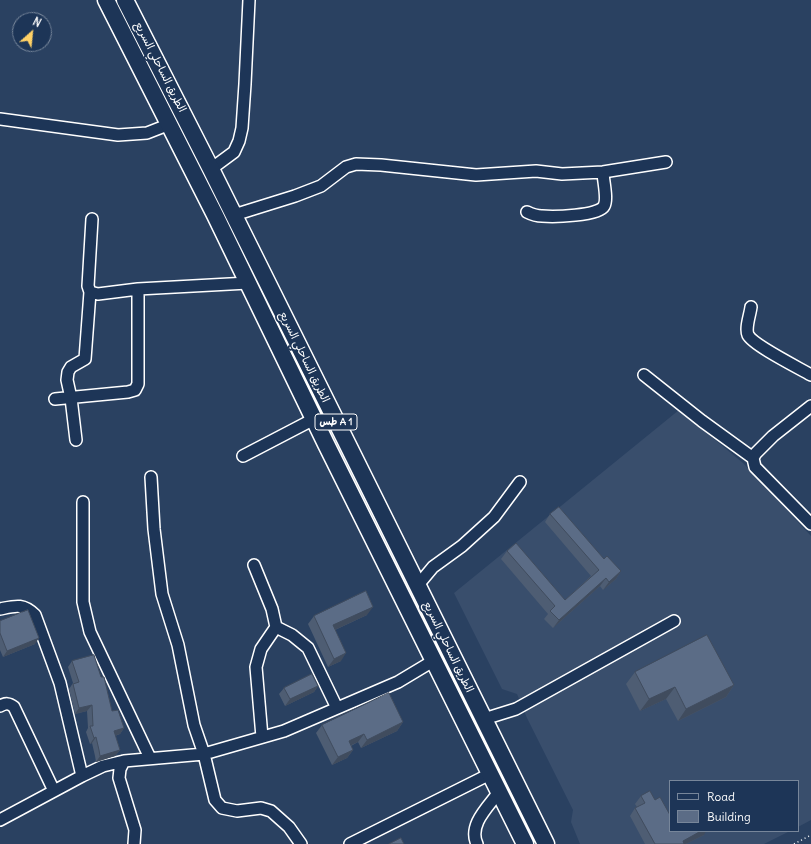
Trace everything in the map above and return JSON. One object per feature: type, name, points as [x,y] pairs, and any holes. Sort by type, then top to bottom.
[{"type":"highway","name":"الطريق الساحلي السريع","points":[[106,0],[170,124],[433,661],[525,844]]},
{"type":"highway","name":"الطريق الساحلي السريع","points":[[126,0],[546,844]]},
{"type":"street","points":[[211,169],[234,152],[240,141],[249,0]]},
{"type":"street","points":[[0,119],[118,135],[147,133],[170,124]]},
{"type":"street","points":[[234,215],[295,196],[321,186],[346,166],[356,164],[381,164],[476,176],[536,171],[562,174],[602,172],[666,162]]},
{"type":"street","points":[[527,212],[541,216],[585,215],[600,209],[604,206],[606,200],[602,172]]},
{"type":"street","points":[[76,440],[71,398],[67,380],[68,372],[71,367],[84,359],[90,292],[88,286],[92,219]]},
{"type":"street","points":[[90,292],[98,294],[138,289],[248,283]]},
{"type":"street","points":[[55,399],[128,392],[135,390],[138,384],[138,289]]},
{"type":"street","points":[[751,307],[748,331],[750,337],[760,346],[811,375]]},
{"type":"street","points":[[644,375],[702,422],[753,458],[755,466],[811,524]]},
{"type":"street","points":[[753,458],[773,436],[811,406]]},
{"type":"street","points":[[243,456],[314,419]]},
{"type":"street","points":[[150,477],[154,530],[162,594],[178,645],[194,725],[204,754],[216,800],[222,808],[237,811],[261,808],[272,810],[289,827],[301,844]]},
{"type":"street","points":[[418,585],[434,568],[462,546],[494,517],[520,482]]},
{"type":"street","points":[[83,502],[83,602],[90,632],[150,758]]},
{"type":"street","points":[[254,565],[272,609],[276,627],[261,649],[256,667],[262,737]]},
{"type":"street","points":[[0,609],[20,606],[28,608],[35,615],[60,683],[82,776]]},
{"type":"street","points":[[484,719],[516,709],[674,621]]},
{"type":"street","points":[[276,627],[292,635],[308,648],[337,708]]},
{"type":"street","points":[[0,820],[103,766],[124,761],[204,754],[284,731],[398,682],[433,661]]},
{"type":"street","points":[[0,706],[6,703],[14,707],[54,791]]},
{"type":"street","points":[[124,761],[120,769],[119,778],[135,830],[134,844]]},
{"type":"street","points":[[350,844],[490,774]]},
{"type":"street","points":[[477,844],[474,837],[476,823],[499,792]]},
{"type":"path","points":[[794,844],[811,835]]},
{"type":"shaded area","points":[[679,410],[743,463],[811,536],[811,820],[799,826],[799,780],[669,780],[669,832],[788,832],[764,844],[580,844],[571,822],[573,810],[527,718],[517,694],[502,689],[454,593]],"holes":[[[627,685],[652,705],[640,710]]]},
{"type":"building","points":[[559,507],[604,559],[607,556],[621,571],[609,582],[606,578],[559,620],[550,611],[555,606],[507,551],[516,543],[565,600],[599,570],[550,514]]},
{"type":"building","points":[[366,591],[373,607],[333,625],[346,653],[334,659],[314,616]]},
{"type":"building","points":[[28,610],[39,638],[7,651],[0,633],[0,621]]},
{"type":"building","points":[[707,635],[734,685],[686,709],[675,687],[649,699],[635,672]]},
{"type":"building","points":[[94,655],[101,677],[104,677],[112,711],[118,710],[124,728],[114,731],[120,750],[100,756],[96,737],[94,738],[90,726],[93,726],[92,705],[79,708],[73,684],[79,682],[72,661]]},
{"type":"building","points":[[312,674],[318,686],[290,699],[284,688]]},
{"type":"building","points":[[389,693],[403,722],[367,740],[364,734],[349,741],[353,750],[338,757],[322,725]]},
{"type":"building","points":[[650,791],[655,800],[660,797],[669,813],[669,832],[699,832],[683,841],[684,844],[655,844],[635,808],[645,803],[641,796]]},
{"type":"building","points":[[401,838],[404,844],[389,844]]}]
